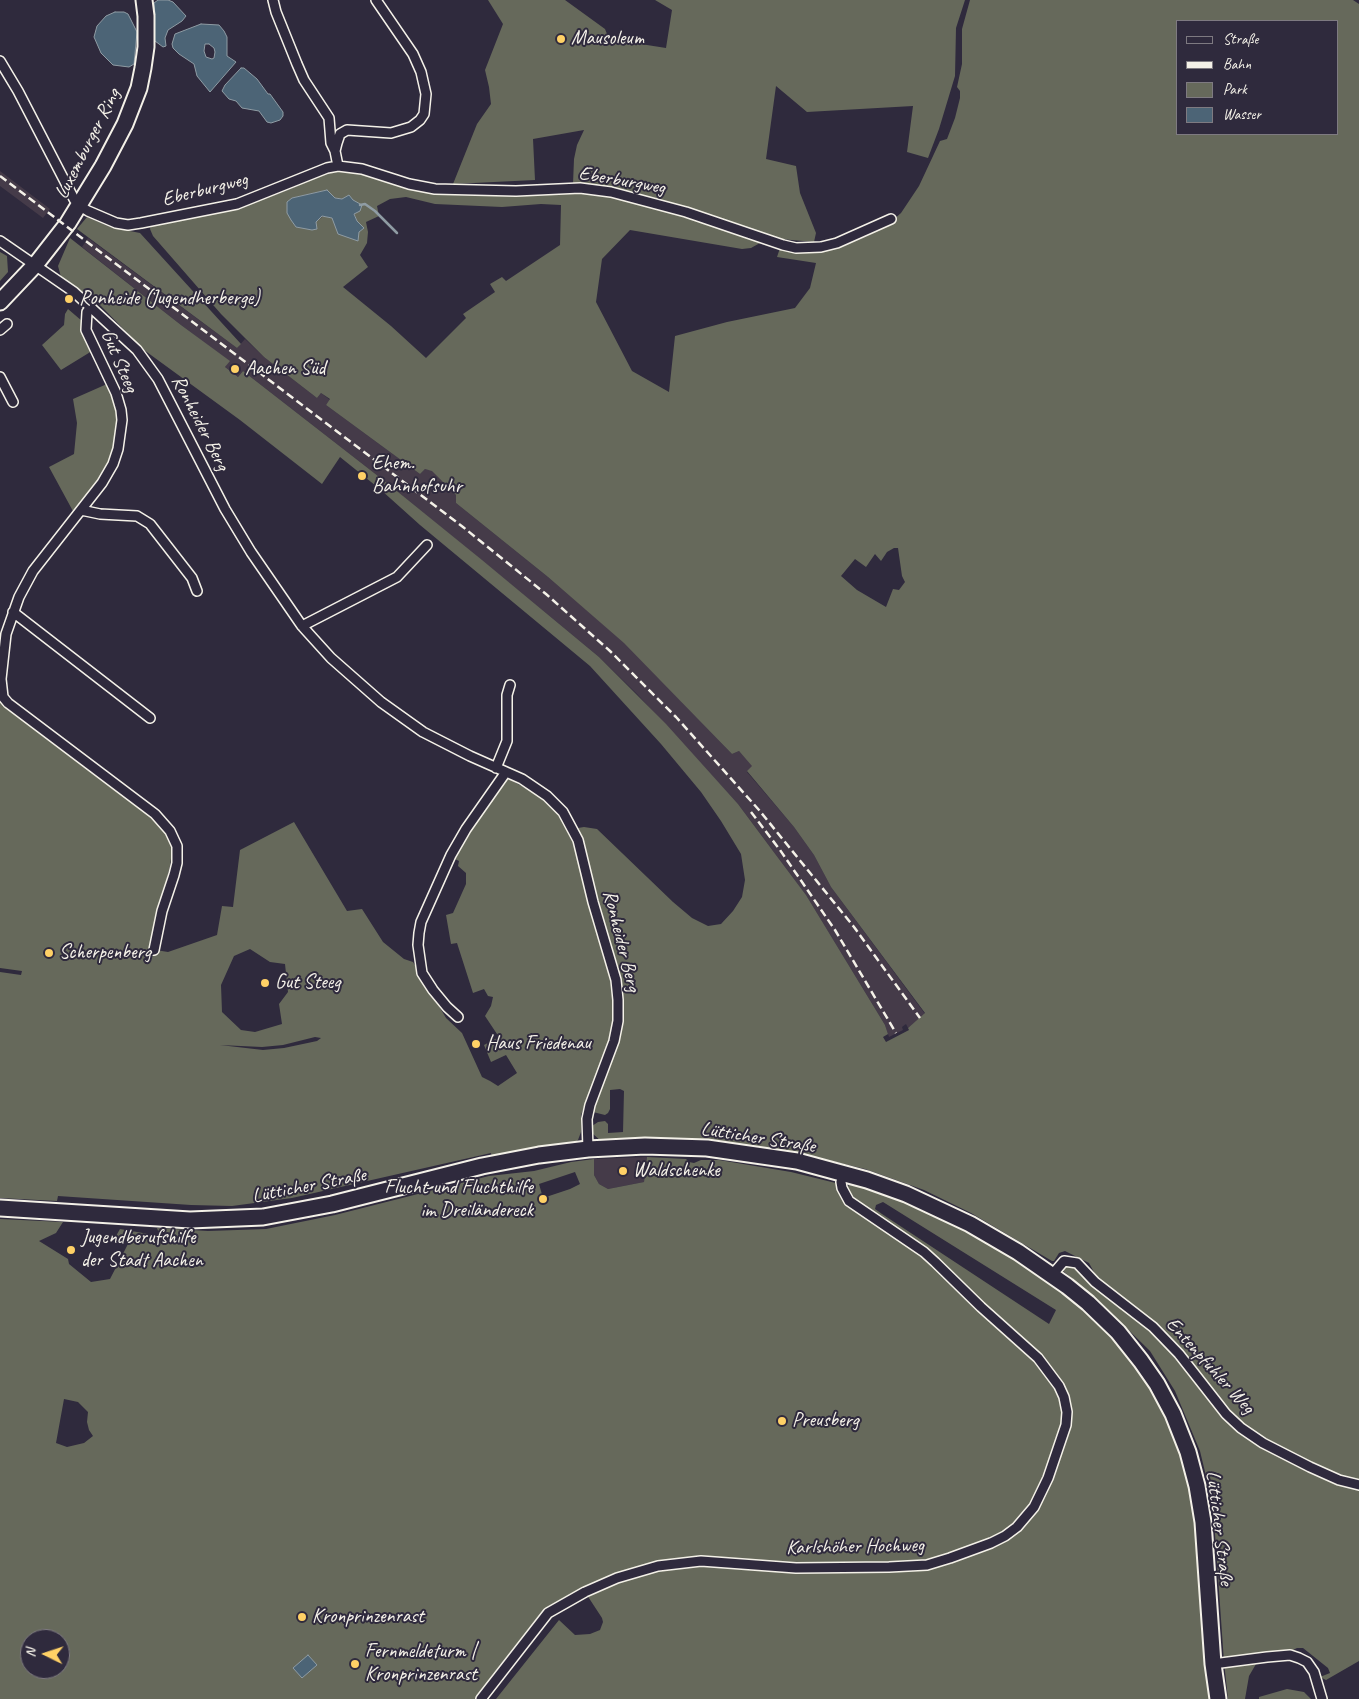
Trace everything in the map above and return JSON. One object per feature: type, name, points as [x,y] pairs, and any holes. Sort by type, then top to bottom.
[{"type":"main road","name":"Luxemburger Ring","points":[[0,302],[36,264],[80,206],[125,124],[138,88],[146,46],[144,0]]},
{"type":"main road","name":"Lütticher Straße","points":[[0,1208],[190,1220],[263,1217],[294,1213],[482,1166],[539,1155],[588,1149],[644,1146],[707,1148],[797,1161],[843,1173],[898,1191],[941,1209],[970,1224],[1018,1252],[1052,1275],[1088,1303],[1118,1332],[1157,1384],[1173,1414],[1188,1452],[1197,1486],[1203,1522],[1213,1664],[1218,1699]]},
{"type":"street","points":[[273,0],[296,64],[304,80],[329,118],[331,143],[338,166]]},
{"type":"street","points":[[335,151],[340,134],[347,130],[391,133],[411,127],[424,114],[426,94],[421,72],[413,54],[376,0]]},
{"type":"street","points":[[0,61],[18,91],[74,199],[80,206]]},
{"type":"street","name":"Eberburgweg","points":[[80,206],[116,223],[128,225],[142,223],[237,204],[327,168],[338,166],[362,169],[409,184],[435,189],[516,191],[580,188],[611,192],[686,212],[796,248],[821,247],[837,243],[891,219]]},
{"type":"street","name":"Ronheider Berg","points":[[0,241],[74,292],[137,350],[158,379],[225,509],[262,569],[302,626],[331,658],[381,702],[423,732],[522,779],[547,796],[563,812],[578,840],[616,980],[618,1021],[614,1041],[590,1105],[587,1119],[588,1149]]},
{"type":"street","name":"Gut Steeg","points":[[91,307],[87,312],[86,330],[116,393],[121,410],[122,420],[118,450],[113,464],[102,483],[33,571],[13,612],[6,634],[1,679],[3,697],[16,709],[155,814],[174,838],[177,846],[177,863],[162,911],[154,950]]},
{"type":"street","points":[[0,377],[13,402]]},
{"type":"street","points":[[81,510],[94,513],[137,516],[150,524],[192,578],[197,591]]},
{"type":"street","points":[[302,626],[397,577],[427,545]]},
{"type":"street","points":[[13,612],[150,718]]},
{"type":"street","points":[[496,768],[507,741],[506,695],[510,685]]},
{"type":"street","points":[[458,1017],[447,1008],[422,973],[418,945],[421,922],[451,855],[466,829],[506,772]]},
{"type":"street","name":"Karlshöher Hochweg","points":[[481,1699],[548,1613],[585,1592],[626,1575],[658,1566],[701,1561],[796,1568],[927,1565],[1005,1536],[1017,1527],[1034,1507],[1048,1478],[1066,1425],[1067,1412],[1064,1397],[1059,1386],[1038,1358],[930,1257],[849,1201],[842,1188],[843,1173]]},
{"type":"street","name":"Entenpfuhler Weg","points":[[1052,1275],[1064,1261],[1077,1263],[1096,1282],[1153,1327],[1180,1354],[1221,1407],[1240,1428],[1318,1472],[1359,1485]]},
{"type":"street","points":[[1213,1664],[1267,1657],[1290,1656],[1300,1658],[1314,1672],[1322,1699]]},
{"type":"shaded area","points":[[0,171],[50,209],[43,218],[0,186]]},
{"type":"shaded area","points":[[88,238],[237,348],[245,339],[264,357],[317,398],[321,393],[330,400],[326,405],[420,474],[425,469],[432,470],[456,495],[456,503],[548,577],[625,643],[732,754],[739,751],[753,766],[747,772],[794,827],[814,855],[831,887],[925,1014],[908,1028],[906,1024],[902,1027],[903,1030],[889,1037],[885,1025],[806,895],[738,804],[637,694],[599,657],[387,483],[243,371],[238,377],[225,367],[229,361],[82,247]]},
{"type":"shaded area","points":[[647,1157],[644,1182],[608,1189],[599,1184],[594,1175],[594,1159]]},
{"type":"green space","points":[[488,0],[565,0],[605,29],[609,39],[666,48],[672,10],[655,0],[965,0],[956,28],[955,76],[928,158],[907,152],[913,106],[807,112],[776,86],[766,159],[796,166],[800,193],[816,233],[814,242],[769,238],[751,248],[742,249],[630,230],[602,259],[596,302],[632,371],[669,392],[675,336],[727,322],[795,308],[810,288],[816,263],[777,257],[780,248],[801,252],[817,252],[838,247],[867,236],[891,222],[901,213],[919,186],[940,141],[947,139],[955,118],[960,98],[960,91],[957,87],[962,64],[962,29],[970,0],[1353,0],[1359,4],[1359,1661],[1326,1680],[1320,1677],[1330,1673],[1328,1668],[1303,1648],[1297,1648],[1289,1652],[1254,1655],[1256,1664],[1249,1676],[1245,1699],[1228,1699],[1213,1505],[1200,1451],[1175,1391],[1150,1351],[1097,1299],[1063,1271],[1064,1267],[1070,1265],[1078,1268],[1091,1285],[1095,1274],[1089,1263],[1065,1251],[1059,1253],[1054,1261],[1052,1261],[971,1213],[924,1190],[865,1169],[823,1159],[822,1161],[653,1138],[601,1141],[593,1134],[592,1126],[598,1122],[605,1121],[608,1124],[608,1133],[623,1132],[624,1091],[620,1089],[610,1090],[610,1109],[608,1113],[605,1115],[593,1112],[617,1041],[620,979],[597,901],[584,842],[578,828],[597,829],[673,902],[692,918],[708,926],[721,924],[733,911],[742,897],[745,880],[741,854],[721,821],[701,792],[661,744],[590,666],[420,525],[381,490],[340,457],[322,484],[240,420],[144,350],[98,303],[61,277],[58,266],[70,238],[230,361],[225,367],[238,377],[243,371],[387,483],[599,657],[666,724],[738,804],[806,895],[885,1025],[888,1034],[883,1037],[886,1042],[909,1030],[908,1028],[925,1013],[831,887],[814,855],[794,827],[747,771],[752,766],[739,751],[732,754],[624,643],[548,577],[456,503],[456,495],[432,471],[425,469],[420,474],[326,405],[330,399],[321,393],[317,398],[264,357],[221,314],[153,236],[150,229],[151,225],[242,206],[326,174],[341,171],[360,172],[438,193],[488,187],[573,184],[574,159],[577,145],[584,130],[533,139],[535,180],[453,184],[477,124],[491,104],[485,70],[503,24]],"holes":[[[327,190],[334,198],[342,199],[354,213],[357,221],[363,228],[359,232],[333,218],[323,216],[316,222],[292,198]],[[406,197],[435,204],[502,207],[541,204],[561,205],[560,245],[506,281],[502,277],[490,284],[495,292],[463,314],[466,318],[426,358],[391,326],[343,287],[368,267],[360,255],[367,243],[368,232],[366,222],[379,216],[377,206],[390,199]],[[898,548],[902,576],[905,582],[899,590],[893,589],[886,607],[857,590],[841,576],[855,559],[866,567],[875,554],[881,561],[887,552]]]},
{"type":"green space","points":[[87,217],[110,227],[140,233],[241,344],[237,348],[77,229]]},
{"type":"green space","points":[[0,252],[7,256],[8,272],[0,281]]},
{"type":"green space","points":[[68,309],[82,321],[82,330],[92,351],[61,370],[42,345],[64,325],[65,314]]},
{"type":"green space","points":[[107,384],[117,408],[119,424],[113,453],[109,466],[95,489],[74,513],[49,467],[74,454],[77,423],[73,399]]},
{"type":"green space","points":[[0,699],[154,817],[169,838],[172,851],[170,866],[150,949],[168,952],[217,935],[222,906],[233,907],[240,850],[294,822],[347,911],[362,909],[383,942],[404,959],[413,962],[446,1018],[462,1033],[482,1077],[498,1086],[517,1073],[506,1055],[491,1062],[484,1045],[499,1037],[485,1016],[491,1006],[493,997],[488,996],[484,989],[473,993],[457,943],[451,944],[446,915],[453,913],[466,884],[466,873],[458,866],[459,861],[453,858],[505,777],[540,796],[558,813],[574,842],[611,981],[613,1021],[609,1039],[581,1115],[581,1132],[578,1140],[574,1143],[492,1159],[491,1153],[292,1198],[232,1206],[58,1196],[57,1201],[0,1198],[0,972],[21,975],[22,971],[0,968]],"holes":[[[250,949],[270,962],[285,964],[288,992],[279,1004],[282,1024],[255,1032],[241,1030],[222,1012],[221,985],[234,956]],[[315,1037],[321,1038],[317,1041],[284,1048],[263,1050],[220,1045],[262,1047],[283,1045]]]},
{"type":"green space","points":[[647,1157],[686,1159],[694,1163],[701,1160],[719,1160],[791,1172],[848,1186],[853,1182],[932,1212],[994,1245],[1064,1292],[1118,1342],[1149,1384],[1173,1430],[1187,1471],[1196,1518],[1211,1699],[496,1699],[559,1620],[575,1635],[590,1634],[600,1630],[603,1622],[602,1618],[585,1592],[558,1606],[481,1699],[0,1699],[0,1219],[63,1222],[56,1233],[39,1241],[68,1259],[69,1264],[91,1282],[110,1279],[129,1242],[116,1236],[120,1229],[160,1236],[157,1228],[208,1231],[266,1229],[335,1215],[489,1176],[534,1171],[571,1162],[594,1159],[594,1175],[599,1184],[608,1189],[644,1182]],"holes":[[[575,1172],[580,1184],[543,1198],[539,1184]],[[883,1202],[1056,1310],[1049,1324],[875,1209],[876,1205]],[[64,1399],[78,1402],[88,1412],[87,1422],[93,1436],[84,1443],[67,1447],[56,1443]]]},
{"type":"green space","points":[[1287,1689],[1304,1692],[1311,1699],[1259,1699],[1259,1697]]},
{"type":"water","points":[[158,0],[173,2],[186,16],[168,30],[165,38],[166,46],[163,47],[155,41],[140,35],[147,18],[155,15],[154,3]]},
{"type":"water","points":[[115,12],[128,14],[137,32],[134,64],[129,67],[113,65],[101,53],[94,37],[97,26],[106,16]]},
{"type":"water","points":[[201,24],[219,25],[224,31],[227,37],[227,56],[236,62],[210,92],[197,76],[194,64],[173,48],[172,44],[175,34]],"holes":[[[205,44],[209,44],[214,48],[214,58],[206,57],[204,51]]]},
{"type":"water","points":[[241,68],[244,68],[257,79],[268,94],[270,94],[283,112],[280,120],[271,123],[267,122],[259,111],[242,108],[236,101],[229,99],[222,91],[225,85]]},
{"type":"water","points":[[327,190],[335,198],[342,199],[349,195],[353,200],[362,205],[360,211],[354,214],[357,221],[364,228],[359,232],[358,241],[338,234],[332,218],[322,216],[316,222],[317,229],[312,230],[296,227],[291,220],[287,213],[287,202],[292,198]]},
{"type":"water","points":[[308,1655],[317,1665],[302,1678],[293,1668]]},
{"type":"waterway","points":[[360,205],[365,204],[375,211],[397,233]]},
{"type":"railway","points":[[0,176],[463,527],[546,594],[610,651],[676,717],[759,810],[854,927],[920,1018]]},
{"type":"railway","points":[[751,812],[780,850],[835,930],[896,1033]]},
{"type":"place","name":"Mausoleum","points":[[561,39]]},
{"type":"place","name":"Ronheide (Jugendherberge)","points":[[69,299]]},
{"type":"place","name":"Aachen Süd","points":[[235,369]]},
{"type":"place","name":"Ehem. Bahnhofsuhr","points":[[362,476]]},
{"type":"place","name":"Scherpenberg","points":[[49,953]]},
{"type":"place","name":"Gut Steeg","points":[[265,983]]},
{"type":"place","name":"Haus Friedenau","points":[[476,1044]]},
{"type":"place","name":"Waldschenke","points":[[623,1171]]},
{"type":"place","name":"Flucht und Fluchthilfe im Dreiländereck","points":[[543,1199]]},
{"type":"place","name":"Jugendberufshilfe der Stadt Aachen","points":[[71,1250]]},
{"type":"place","name":"Preusberg","points":[[782,1421]]},
{"type":"place","name":"Kronprinzenrast","points":[[302,1617]]},
{"type":"place","name":"Fernmeldeturm | Kronprinzenrast","points":[[355,1664]]}]
